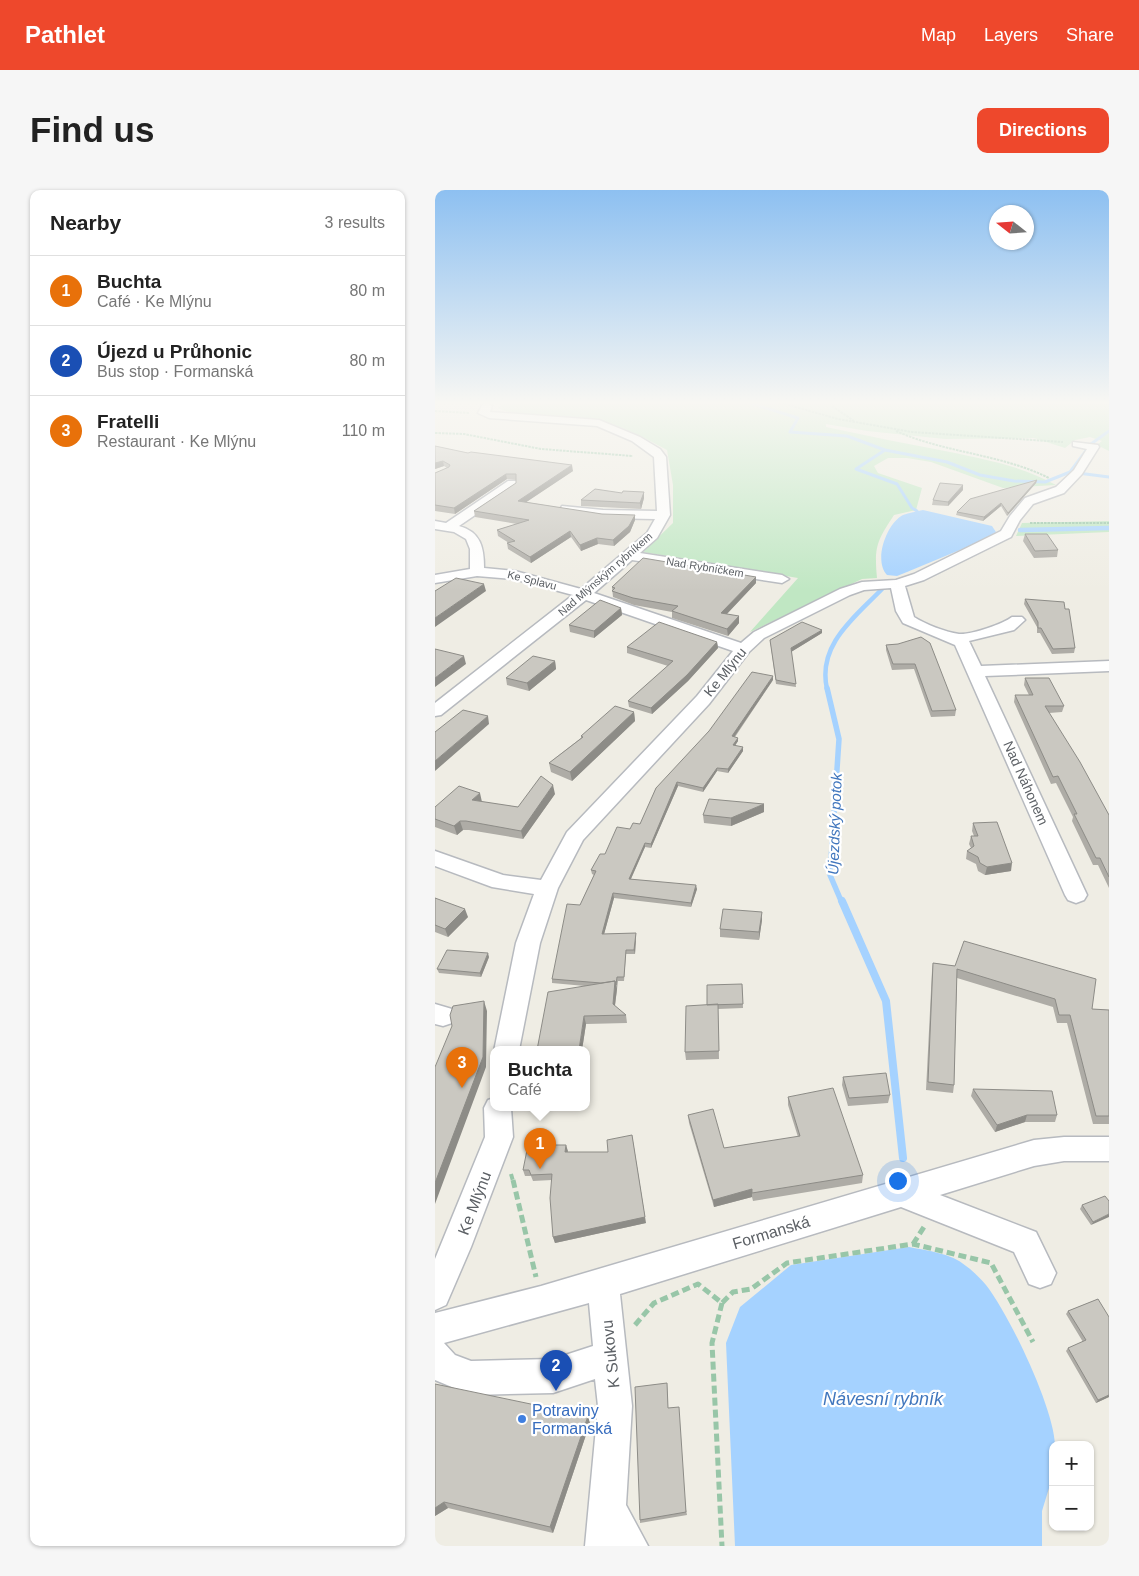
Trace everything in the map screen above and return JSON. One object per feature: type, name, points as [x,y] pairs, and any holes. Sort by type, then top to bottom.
[{"type":"street","points":[[566,509],[603,514],[664,515],[661,465]]},
{"type":"street","name":"Ke Mlýnu","points":[[507,1046],[528,943],[547,888],[574,837],[703,700],[743,649],[759,635],[845,592],[877,584],[897,584],[938,569],[1006,534],[1012,522],[1029,501],[1060,490],[1082,465]]},
{"type":"street","points":[[442,526],[512,484]]},
{"type":"street","name":"Nad Mlýnským rybníkem","points":[[435,710],[584,594],[651,535],[664,515]]},
{"type":"street","points":[[442,526],[460,530],[472,537],[478,545],[477,572]]},
{"type":"street","name":"Nad Rybníčkem","points":[[629,555],[782,579]]},
{"type":"street","name":"Ke Splavu","points":[[435,578],[477,572],[515,575],[584,594],[743,649]]},
{"type":"street","points":[[897,584],[905,617],[911,623],[958,639],[1009,627],[1017,620]]},
{"type":"street","name":"Nad Náhonem","points":[[958,639],[976,670],[1076,895]]},
{"type":"street","points":[[976,670],[1109,666]]},
{"type":"street","points":[[435,858],[501,882],[547,888]]},
{"type":"street","name":"Ke Mlýnu","points":[[435,1294],[456,1247],[499,1137],[498,1111]]},
{"type":"street","name":"Formanská","points":[[435,1328],[541,1302],[1034,1153],[1064,1148],[1109,1149]]},
{"type":"street","points":[[901,1193],[1025,1242],[1040,1273]]},
{"type":"street","name":"K Sukovu","points":[[603,1283],[621,1344],[607,1529]]},
{"type":"street","points":[[435,1356],[443,1367],[471,1378],[553,1376],[621,1344]]},
{"type":"street","points":[[607,1529],[629,1546]]},
{"type":"path","points":[[1020,465],[1046,476],[1063,465]]},
{"type":"path","points":[[1012,522],[1043,524],[1109,523]]},
{"type":"path","points":[[499,1137],[518,1196],[541,1302]]},
{"type":"path","points":[[722,1546],[712,1343],[722,1303],[733,1292],[751,1289],[787,1263],[913,1244],[991,1263],[1003,1282],[1033,1342]]},
{"type":"path","points":[[621,1344],[642,1312],[653,1302],[698,1284],[722,1303]]},
{"type":"green space","points":[[670,465],[875,465],[878,473],[922,488],[916,510],[894,515],[880,538],[876,558],[877,578],[862,579],[750,632],[798,578],[643,552],[673,523],[673,485]]},
{"type":"green space","points":[[940,465],[1008,465],[1043,478],[1056,485],[1003,488]]},
{"type":"green space","points":[[1109,521],[1109,532],[1016,536],[1022,523]]},
{"type":"water","points":[[923,510],[992,526],[996,532],[979,542],[897,576],[887,575],[881,560],[887,534],[897,519],[903,515]]},
{"type":"water","name":"Návesní rybník","points":[[909,1247],[953,1258],[969,1268],[986,1285],[996,1299],[1029,1362],[1053,1429],[1054,1441],[1049,1441],[1049,1488],[1042,1511],[1042,1546],[735,1546],[726,1343],[740,1307],[791,1265]]},
{"type":"building","points":[[450,465],[572,465],[518,501],[602,514],[635,515],[629,526],[613,540],[597,538],[580,545],[570,531],[530,557],[507,543],[515,541],[497,530],[529,520],[474,511],[516,483],[516,474],[506,474],[454,508],[435,505],[435,473]]},
{"type":"building","points":[[1037,480],[1008,513],[1001,503],[984,517],[957,512],[970,499]]},
{"type":"building","points":[[940,483],[963,485],[948,502],[933,500]]},
{"type":"building","points":[[595,489],[622,493],[623,491],[644,492],[640,503],[581,500]]},
{"type":"building","points":[[1025,534],[1047,534],[1058,550],[1035,551]]},
{"type":"building","points":[[643,558],[756,577],[721,613],[739,616],[727,629],[672,611],[678,606],[633,598],[612,591],[615,588],[612,587]]},
{"type":"building","points":[[456,578],[484,584],[435,618],[435,591]]},
{"type":"building","points":[[1025,599],[1064,602],[1065,609],[1069,609],[1075,648],[1053,649],[1041,628],[1038,628],[1038,622]]},
{"type":"building","points":[[600,600],[621,608],[594,631],[569,625]]},
{"type":"building","points":[[659,622],[717,642],[687,675],[651,708],[628,701],[673,661],[627,647]]},
{"type":"building","points":[[802,622],[822,630],[791,648],[796,684],[776,680],[770,640]]},
{"type":"building","points":[[921,637],[930,643],[956,710],[932,711],[915,664],[893,664],[886,645],[898,644]]},
{"type":"building","points":[[435,649],[464,656],[435,678]]},
{"type":"building","points":[[533,656],[555,661],[527,683],[506,678]]},
{"type":"building","points":[[752,672],[773,676],[732,736],[738,738],[733,745],[743,747],[728,769],[717,768],[703,788],[677,782],[651,844],[645,843],[629,879],[696,885],[691,903],[613,893],[602,934],[636,933],[634,950],[626,950],[624,977],[617,977],[616,985],[615,981],[601,983],[552,979],[567,904],[580,905],[596,871],[591,870],[600,854],[605,854],[617,827],[630,829],[633,823],[640,824],[656,788],[709,731]]},
{"type":"building","points":[[1025,678],[1049,678],[1064,706],[1045,706],[1080,762],[1109,815],[1109,877],[1100,858],[1096,858],[1058,776],[1053,777],[1015,695],[1033,695]]},
{"type":"building","points":[[615,706],[634,712],[570,772],[549,763],[583,737],[581,736]]},
{"type":"building","points":[[463,710],[488,716],[435,761],[435,732]]},
{"type":"building","points":[[541,776],[553,785],[521,831],[466,821],[460,821],[454,826],[435,819],[435,807],[459,786],[480,793],[472,800],[518,807]]},
{"type":"building","points":[[709,799],[764,804],[731,818],[703,815]]},
{"type":"building","points":[[997,822],[1012,863],[987,867],[980,863],[978,857],[967,851],[974,846],[971,836],[978,836],[973,823]]},
{"type":"building","points":[[435,898],[465,909],[445,929],[435,925]]},
{"type":"building","points":[[723,909],[762,912],[759,932],[720,929]]},
{"type":"building","points":[[964,941],[1096,979],[1092,1009],[1109,1010],[1109,1116],[1096,1116],[1070,1015],[1059,1015],[1055,999],[957,969],[954,1085],[928,1082],[933,963],[955,966]]},
{"type":"building","points":[[447,950],[488,953],[480,973],[437,969]]},
{"type":"building","points":[[615,981],[613,1004],[626,1015],[584,1016],[580,1046],[538,1046],[548,992]]},
{"type":"building","points":[[742,984],[743,1004],[707,1005],[707,985]]},
{"type":"building","points":[[484,1001],[483,1057],[435,1183],[435,1067],[452,1026],[450,1015],[453,1006]]},
{"type":"building","points":[[718,1004],[719,1051],[685,1052],[686,1006]]},
{"type":"building","points":[[886,1073],[890,1095],[849,1098],[843,1077]]},
{"type":"building","points":[[833,1088],[863,1175],[752,1193],[752,1189],[713,1200],[688,1115],[713,1109],[724,1148],[800,1136],[788,1097]]},
{"type":"building","points":[[973,1089],[1052,1091],[1057,1115],[1027,1115],[997,1125]]},
{"type":"building","points":[[632,1135],[645,1217],[553,1237],[550,1198],[552,1174],[531,1175],[529,1170],[523,1170],[528,1145],[566,1145],[565,1152],[608,1152],[607,1140]]},
{"type":"building","points":[[1105,1196],[1109,1201],[1109,1214],[1093,1222],[1082,1205]]},
{"type":"building","points":[[1098,1299],[1109,1317],[1109,1395],[1098,1400],[1068,1348],[1086,1340],[1068,1311]]},
{"type":"building","points":[[667,1383],[668,1408],[679,1407],[686,1512],[640,1520],[635,1387]]},
{"type":"building","points":[[435,1384],[588,1416],[550,1527],[444,1502],[435,1508]]},
{"type":"waterway","name":"Újezdský potok","points":[[862,465],[856,469],[897,484],[912,508],[917,511],[918,519]]},
{"type":"waterway","points":[[955,465],[980,475],[1014,481],[1045,482],[1070,472]]},
{"type":"waterway","points":[[1070,472],[1075,465]]},
{"type":"waterway","points":[[1070,472],[1109,477]]},
{"type":"waterway","points":[[1020,530],[1109,528]]},
{"type":"waterway","name":"Újezdský potok","points":[[827,689],[825,673],[827,659],[840,633],[882,589]]},
{"type":"waterway","name":"Újezdský potok","points":[[827,688],[839,739],[830,875],[842,903]]},
{"type":"waterway","name":"Újezdský potok","points":[[842,901],[886,1001],[903,1158]]},
{"type":"place","name":"Fratelli","points":[[462,1088]]},
{"type":"place","name":"Buchta","points":[[540,1169]]},
{"type":"place","name":"Újezd u Průhonic","points":[[556,1391]]},
{"type":"place","name":"Potraviny Formanská","points":[[522,1419]]}]
